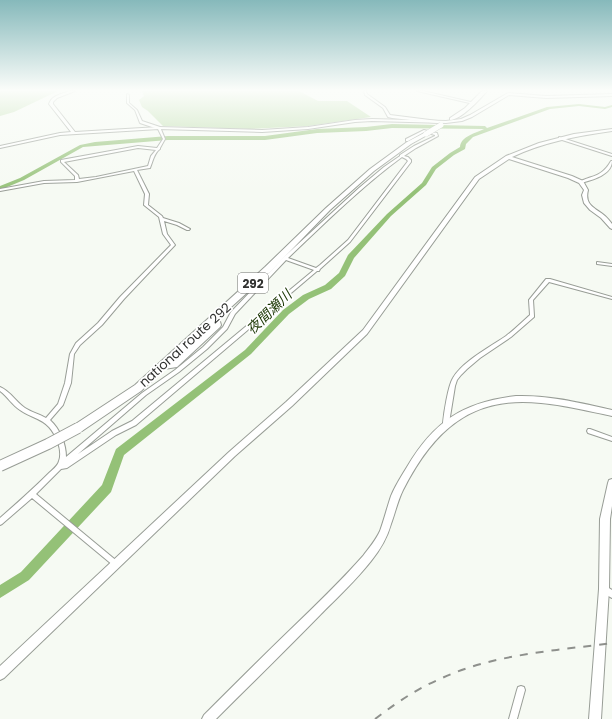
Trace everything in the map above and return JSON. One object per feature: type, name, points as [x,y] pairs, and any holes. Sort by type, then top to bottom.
[{"type":"highway","name":"national route 292","points":[[0,466],[48,444],[78,428],[138,388],[163,366],[174,365],[217,325],[215,318],[268,269],[328,209],[372,170],[409,143],[440,125]]},
{"type":"street","points":[[67,125],[74,133]]},
{"type":"street","points":[[0,190],[44,182],[77,181],[144,170],[150,166],[153,156],[164,140],[159,128],[149,125]]},
{"type":"street","points":[[0,147],[60,134],[74,133],[159,128],[262,131],[308,128],[331,125]]},
{"type":"street","points":[[0,674],[232,454],[289,404],[365,332],[477,178],[496,163],[525,148],[560,138],[612,130]]},
{"type":"street","points":[[0,522],[34,496],[60,466],[144,394],[177,371],[205,348],[225,328],[233,313],[285,258],[360,189],[415,147],[437,136],[436,134],[424,131],[407,140]]},
{"type":"street","points":[[560,138],[612,155]]},
{"type":"street","points":[[77,181],[77,176],[62,162],[138,147],[159,149]]},
{"type":"street","points":[[60,466],[65,466],[114,433],[134,423],[318,270],[349,241],[410,161],[408,158],[402,156]]},
{"type":"street","points":[[508,157],[570,176],[581,182],[586,190],[584,202],[590,209],[604,218],[612,227]]},
{"type":"street","points":[[581,182],[600,175],[609,169],[612,162]]},
{"type":"street","points":[[46,420],[60,405],[68,383],[72,354],[78,344],[100,324],[122,298],[171,247],[172,243],[165,234],[162,219],[159,214],[146,205],[147,194],[136,171]]},
{"type":"street","points":[[162,219],[188,229]]},
{"type":"street","points":[[285,258],[318,270]]},
{"type":"street","points":[[598,263],[612,265]]},
{"type":"street","points":[[446,424],[446,416],[455,379],[479,357],[507,338],[532,316],[531,300],[548,280],[612,298]]},
{"type":"street","points":[[0,389],[7,393],[15,403],[46,420],[54,427],[62,445],[64,459],[60,466]]},
{"type":"street","points":[[208,719],[341,587],[374,549],[382,537],[396,496],[414,462],[435,434],[446,424],[464,412],[476,407],[490,403],[517,399],[537,400],[612,413]]},
{"type":"street","points":[[590,431],[612,439]]},
{"type":"street","points":[[595,719],[608,592],[605,519],[612,483]]},
{"type":"street","points":[[34,496],[116,564]]},
{"type":"street","points":[[513,719],[521,690]]},
{"type":"green space","points":[[162,125],[318,125],[250,129],[163,126]]},
{"type":"waterway","name":"夜間瀬川","points":[[0,592],[25,576],[107,488],[120,452],[248,352],[286,312],[306,297],[328,287],[342,274],[351,257],[389,215],[424,184],[434,168],[452,154],[463,148],[463,144],[471,136],[503,125]]},
{"type":"waterway","points":[[0,188],[22,179],[82,146],[95,144],[168,138],[265,138],[317,131],[366,129],[392,126],[485,128]]},
{"type":"railway","points":[[375,719],[398,702],[431,683],[481,664],[546,651],[612,643]]}]
